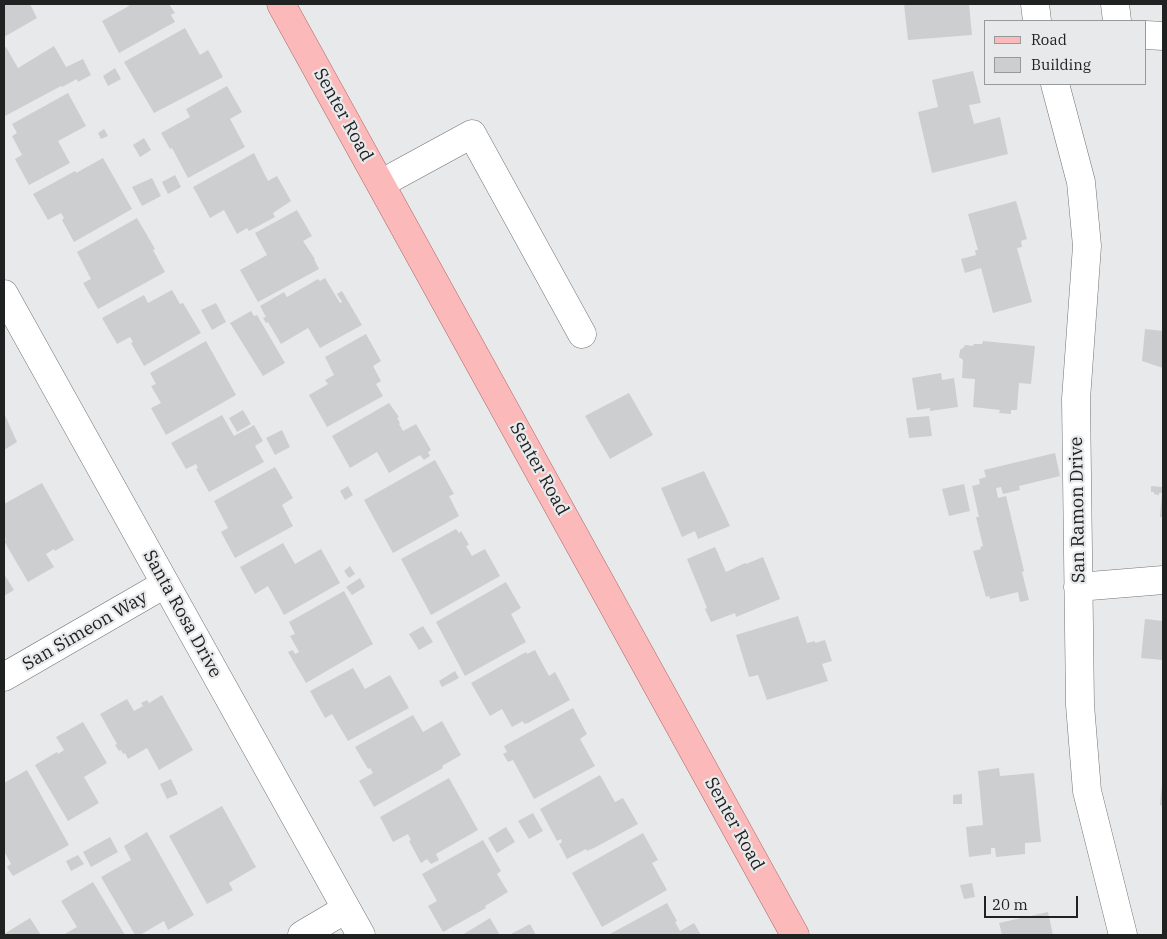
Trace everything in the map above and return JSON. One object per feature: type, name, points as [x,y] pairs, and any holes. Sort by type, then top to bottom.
[{"type":"main road","name":"Senter Road","points":[[282,4],[795,935]]},
{"type":"street","points":[[1035,4],[1037,20]]},
{"type":"street","points":[[1116,4],[1117,20]]},
{"type":"street","points":[[1147,35],[1163,36]]},
{"type":"street","points":[[1058,94],[1075,85]]},
{"type":"street","name":"San Ramon Drive","points":[[1058,94],[1081,182],[1087,246],[1076,399],[1080,705],[1087,791],[1123,935]]},
{"type":"street","points":[[382,183],[472,134],[582,334]]},
{"type":"street","name":"Santa Rosa Drive","points":[[4,294],[360,935]]},
{"type":"street","points":[[1078,587],[1163,580]]},
{"type":"street","name":"San Simeon Way","points":[[4,677],[165,584]]},
{"type":"street","points":[[302,935],[346,909]]},
{"type":"building","points":[[4,4],[30,4],[37,18],[4,37]]},
{"type":"building","points":[[128,4],[169,4],[175,13],[171,15],[175,22],[119,53],[102,21],[129,6]]},
{"type":"building","points":[[904,4],[969,4],[972,35],[908,40]]},
{"type":"building","points":[[185,28],[200,55],[208,50],[223,77],[154,113],[124,62]]},
{"type":"building","points":[[54,46],[66,67],[83,59],[91,75],[78,82],[77,79],[61,86],[5,116],[4,48],[6,47],[18,68]]},
{"type":"building","points":[[115,68],[121,79],[108,86],[103,76]]},
{"type":"building","points":[[973,71],[981,103],[969,105],[974,124],[1000,117],[1008,154],[932,173],[918,112],[938,107],[932,80]]},
{"type":"building","points":[[227,86],[242,112],[230,119],[245,147],[188,178],[172,148],[170,149],[161,133],[190,117],[186,109]]},
{"type":"building","points":[[68,93],[86,126],[58,141],[70,163],[29,185],[15,159],[22,155],[12,136],[17,133],[12,124]]},
{"type":"building","points":[[104,129],[108,136],[101,139],[98,133]]},
{"type":"building","points":[[144,138],[151,150],[140,157],[133,145]]},
{"type":"building","points":[[254,153],[268,181],[277,176],[291,201],[273,213],[275,217],[249,231],[247,228],[237,234],[224,210],[210,218],[193,187]]},
{"type":"building","points":[[103,158],[132,209],[74,242],[62,220],[64,218],[61,213],[48,220],[33,194]]},
{"type":"building","points":[[175,175],[181,187],[168,194],[162,182]]},
{"type":"building","points":[[152,178],[161,196],[142,206],[132,187]]},
{"type":"building","points":[[1016,201],[1027,239],[1021,241],[1022,247],[1017,248],[1032,302],[993,313],[981,268],[965,273],[961,259],[976,255],[975,250],[978,250],[968,214]]},
{"type":"building","points":[[297,210],[312,236],[303,241],[319,269],[258,302],[240,270],[267,255],[255,233]]},
{"type":"building","points":[[137,218],[155,249],[153,250],[165,272],[98,309],[83,283],[91,279],[77,252]]},
{"type":"building","points":[[325,278],[340,303],[342,302],[337,294],[342,291],[362,325],[320,348],[308,328],[281,344],[268,322],[266,323],[263,318],[266,317],[260,306],[284,292],[287,297],[318,279],[320,281]]},
{"type":"building","points":[[172,290],[180,304],[183,303],[201,333],[144,366],[131,343],[133,342],[130,337],[117,344],[102,318],[144,295],[148,303]]},
{"type":"building","points":[[216,303],[226,322],[212,330],[201,310]]},
{"type":"building","points":[[251,311],[254,316],[257,315],[285,363],[263,376],[230,323]]},
{"type":"building","points":[[1145,329],[1163,331],[1163,368],[1142,361]]},
{"type":"building","points":[[366,334],[381,361],[373,366],[381,381],[376,384],[383,396],[327,427],[309,395],[328,384],[325,380],[334,375],[325,357]]},
{"type":"building","points":[[206,341],[236,395],[166,435],[151,408],[161,403],[151,386],[156,384],[150,373]]},
{"type":"building","points":[[983,341],[1035,346],[1031,384],[1019,383],[1017,410],[1011,410],[1011,414],[999,413],[1000,410],[973,407],[975,379],[962,378],[963,360],[959,357],[960,350],[965,345],[982,344]]},
{"type":"building","points":[[941,373],[942,380],[954,378],[958,407],[930,411],[930,408],[917,410],[912,378]]},
{"type":"building","points":[[629,393],[653,435],[610,459],[585,416]]},
{"type":"building","points":[[389,403],[399,417],[397,418],[403,431],[416,424],[431,450],[428,452],[430,456],[424,460],[420,455],[389,473],[377,452],[350,468],[332,436]]},
{"type":"building","points":[[243,410],[251,424],[237,432],[229,418]]},
{"type":"building","points":[[4,413],[17,442],[4,450]]},
{"type":"building","points":[[222,415],[234,436],[254,425],[263,441],[255,446],[264,462],[209,492],[196,469],[198,468],[196,464],[186,469],[171,443]]},
{"type":"building","points":[[929,416],[932,436],[909,438],[906,418]]},
{"type":"building","points":[[282,430],[290,447],[275,455],[266,438]]},
{"type":"building","points":[[1055,453],[1060,476],[1019,486],[1020,490],[1003,494],[1001,487],[996,488],[998,498],[1006,496],[1029,600],[1020,602],[1018,592],[990,599],[989,596],[986,597],[973,551],[981,549],[980,547],[983,546],[976,517],[979,517],[972,486],[980,484],[979,479],[986,477],[984,470]]},
{"type":"building","points":[[435,460],[454,494],[449,496],[459,516],[393,553],[364,500]]},
{"type":"building","points":[[275,467],[293,498],[282,505],[293,526],[235,558],[221,532],[228,528],[214,501]]},
{"type":"building","points":[[704,471],[730,526],[698,539],[695,531],[682,537],[661,488]]},
{"type":"building","points":[[42,483],[74,540],[46,554],[54,567],[28,582],[4,541],[6,540],[4,535],[4,504]]},
{"type":"building","points":[[964,484],[970,511],[949,516],[942,489]]},
{"type":"building","points":[[348,486],[353,495],[345,500],[340,491]]},
{"type":"building","points":[[1151,486],[1163,487],[1163,517],[1160,517],[1162,493],[1159,493],[1159,495],[1154,494],[1154,492],[1151,492]]},
{"type":"building","points":[[456,529],[459,533],[461,531],[469,545],[466,546],[472,556],[485,549],[500,576],[431,615],[401,559]]},
{"type":"building","points":[[283,543],[295,564],[321,549],[340,583],[284,615],[268,586],[255,594],[240,567]]},
{"type":"building","points":[[715,547],[726,572],[763,557],[780,599],[736,617],[735,613],[711,622],[687,559]]},
{"type":"building","points":[[350,566],[355,574],[349,578],[344,571]]},
{"type":"building","points":[[4,574],[14,590],[4,596]]},
{"type":"building","points":[[360,578],[365,587],[352,595],[346,587]]},
{"type":"building","points":[[506,582],[521,608],[511,614],[526,642],[465,676],[436,622]]},
{"type":"building","points":[[344,591],[373,644],[306,683],[288,652],[293,650],[295,654],[299,652],[290,636],[295,634],[289,622]]},
{"type":"building","points":[[798,616],[807,643],[825,640],[832,661],[822,664],[828,681],[767,700],[758,675],[749,677],[736,635]]},
{"type":"building","points":[[1145,619],[1163,621],[1163,660],[1141,658]]},
{"type":"building","points":[[423,626],[433,642],[419,650],[409,634]]},
{"type":"building","points":[[535,650],[549,676],[555,672],[570,700],[528,723],[524,724],[523,721],[512,727],[502,709],[490,716],[471,683],[526,652],[527,654]]},
{"type":"building","points":[[353,668],[365,689],[390,675],[409,708],[348,741],[332,714],[325,718],[310,691]]},
{"type":"building","points":[[455,671],[459,678],[442,687],[439,681]]},
{"type":"building","points":[[162,695],[193,750],[159,770],[147,748],[128,759],[125,753],[123,754],[121,750],[119,751],[100,714],[127,699],[134,711],[143,706],[141,703],[147,700],[149,703]]},
{"type":"building","points":[[573,708],[587,734],[580,739],[595,766],[534,799],[513,760],[508,762],[503,754],[507,752],[504,746]]},
{"type":"building","points":[[413,715],[423,732],[442,721],[461,755],[442,766],[443,768],[374,807],[359,781],[373,773],[370,768],[368,769],[355,747]]},
{"type":"building","points":[[83,722],[107,763],[84,777],[99,803],[68,821],[35,765],[64,750],[56,737]]},
{"type":"building","points":[[999,768],[1000,776],[1034,773],[1041,842],[1025,843],[1025,854],[996,857],[995,848],[991,848],[991,854],[969,857],[966,827],[983,825],[978,771]]},
{"type":"building","points":[[27,770],[69,845],[13,876],[7,867],[11,864],[4,851],[4,783]]},
{"type":"building","points":[[600,775],[615,802],[623,798],[638,824],[596,847],[587,851],[586,849],[567,859],[559,844],[562,842],[561,839],[557,841],[540,809]]},
{"type":"building","points":[[449,778],[478,830],[436,854],[439,860],[431,864],[427,859],[421,863],[409,841],[411,840],[408,834],[393,842],[380,817]]},
{"type":"building","points":[[171,779],[178,794],[167,799],[160,784]]},
{"type":"building","points":[[1163,785],[1163,806],[1160,805]]},
{"type":"building","points":[[962,794],[962,804],[953,804],[953,795]]},
{"type":"building","points":[[222,806],[256,867],[229,883],[233,890],[207,904],[169,836]]},
{"type":"building","points":[[533,813],[543,831],[529,839],[518,821]]},
{"type":"building","points":[[506,827],[515,842],[497,853],[488,838]]},
{"type":"building","points":[[147,832],[194,915],[168,930],[164,921],[140,935],[135,935],[101,877],[131,860],[124,846]]},
{"type":"building","points":[[643,833],[658,860],[652,863],[667,890],[602,927],[572,873]]},
{"type":"building","points":[[110,837],[118,852],[91,867],[83,852]]},
{"type":"building","points":[[483,840],[501,871],[497,874],[508,892],[485,906],[486,908],[443,932],[428,906],[437,901],[422,874]]},
{"type":"building","points":[[78,855],[84,864],[71,871],[66,861]]},
{"type":"building","points":[[93,882],[125,935],[63,935],[77,927],[61,901]]},
{"type":"building","points":[[972,883],[975,897],[964,899],[960,885]]},
{"type":"building","points":[[667,903],[680,931],[694,923],[701,935],[608,935]]},
{"type":"building","points":[[1048,912],[1053,935],[1002,935],[999,923]]},
{"type":"building","points":[[30,918],[41,935],[4,935],[4,934]]},
{"type":"building","points":[[490,918],[500,935],[462,935]]},
{"type":"building","points":[[530,924],[536,935],[509,935]]}]
